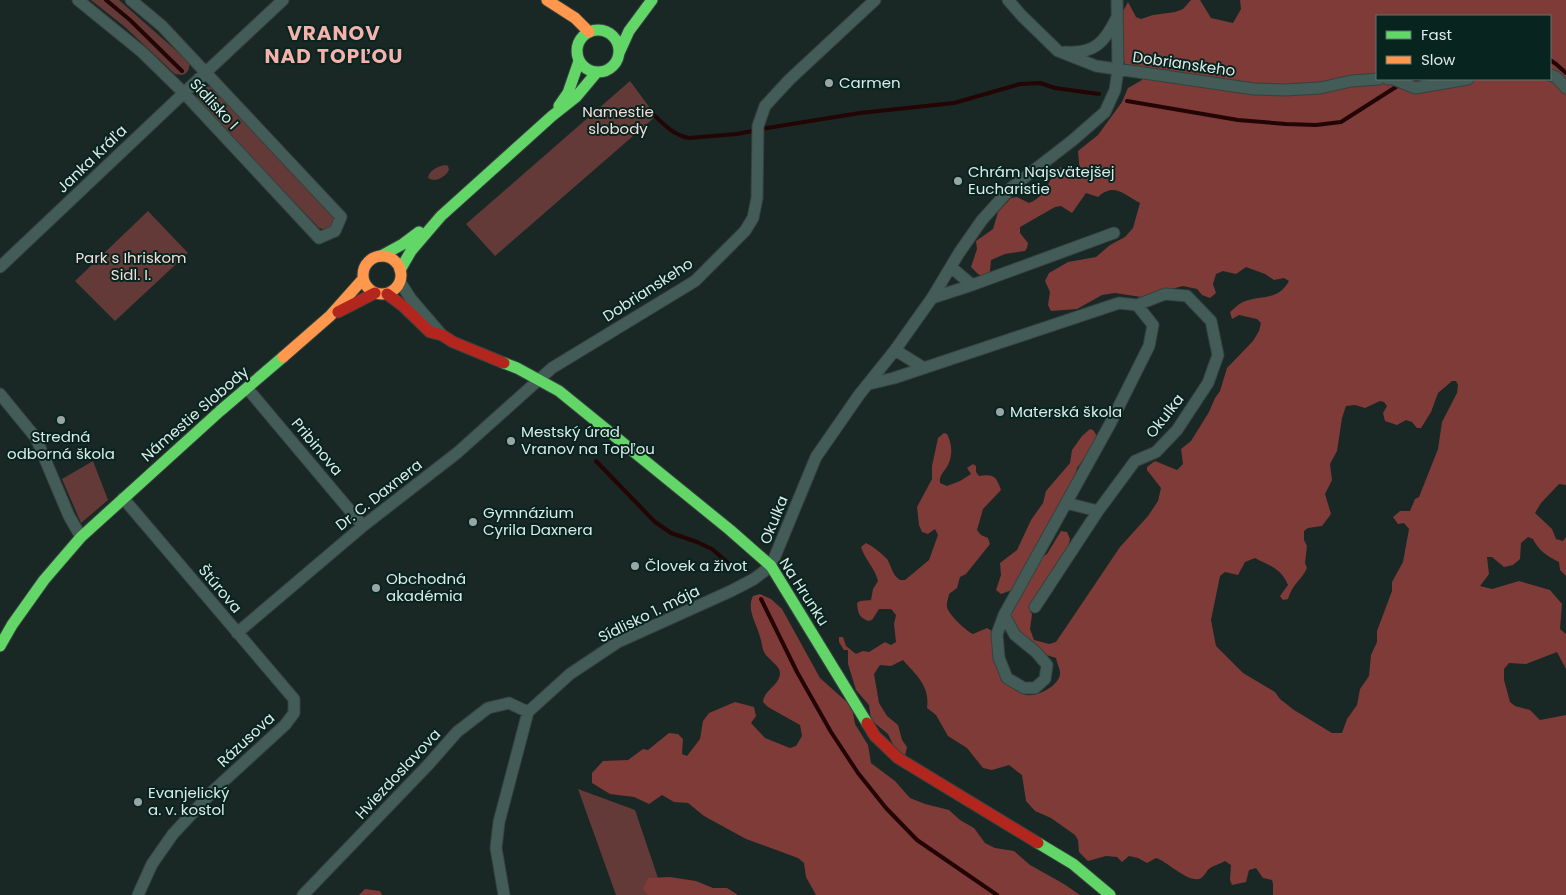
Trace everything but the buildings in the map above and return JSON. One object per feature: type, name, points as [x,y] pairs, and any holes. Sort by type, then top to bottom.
[{"type":"street","name":"Sídlisko I","points":[[78,0],[142,52],[184,93],[319,238],[334,231],[341,217],[162,26],[131,0]]},
{"type":"street","name":"Sídlisko I","points":[[205,73],[284,0]]},
{"type":"street","points":[[547,0],[575,18],[589,32]]},
{"type":"street","points":[[579,61],[587,69],[598,72],[609,69],[618,59],[629,31],[652,0]]},
{"type":"street","name":"Dobrianskeho","points":[[538,380],[552,368],[695,281],[745,232],[753,218],[757,198],[758,126],[765,106],[789,80],[875,0]]},
{"type":"street","name":"Dobrianskeho","points":[[1008,0],[1058,51],[1096,66],[1254,89],[1320,88],[1351,80],[1376,79]]},
{"type":"street","name":"Okulka","points":[[772,566],[816,457],[932,298],[952,268],[959,253],[982,220],[1011,188],[1106,112],[1114,92],[1118,70],[1117,0]]},
{"type":"street","points":[[552,116],[568,93],[579,61],[573,30],[558,7]]},
{"type":"street","points":[[1058,51],[1075,52],[1093,49],[1108,36],[1118,16]]},
{"type":"street","points":[[606,32],[638,17]]},
{"type":"street","points":[[577,48],[583,36],[594,30],[606,32],[616,40],[619,53]]},
{"type":"street","points":[[381,256],[403,244],[441,216],[552,116],[576,98],[598,72]]},
{"type":"street","name":"Janka Kráľa","points":[[0,268],[205,73]]},
{"type":"street","points":[[1551,75],[1556,77],[1566,88]]},
{"type":"street","points":[[1395,80],[1414,88],[1462,80]]},
{"type":"street","points":[[400,276],[393,260],[381,256],[374,257],[369,261],[363,272],[365,285],[381,293],[397,287],[410,251],[441,216]]},
{"type":"street","points":[[932,298],[1114,234]]},
{"type":"street","points":[[952,268],[972,285]]},
{"type":"street","name":"Na Hrunku","points":[[400,276],[411,299],[442,335],[453,342],[517,368],[566,398],[772,566],[875,736],[898,758],[1073,864],[1110,895]]},
{"type":"street","name":"Námestie Slobody","points":[[0,646],[12,625],[44,580],[81,537],[330,316],[363,279]]},
{"type":"street","name":"Na Hrunku","points":[[381,293],[403,306],[430,332],[442,335]]},
{"type":"street","name":"Námestie Slobody","points":[[330,316],[381,293]]},
{"type":"street","name":"Okulka","points":[[869,384],[894,378],[1119,303],[1138,305],[1165,294],[1187,296],[1211,321],[1218,355],[1208,384],[1177,430],[1156,452],[1135,462],[1098,511],[1035,607]]},
{"type":"street","points":[[1004,615],[1015,635],[1036,652],[1047,665],[1045,679],[1035,688],[1024,688],[1007,678],[999,658],[997,634],[1004,615],[1110,424],[1149,346],[1153,325],[1138,305]]},
{"type":"street","points":[[895,350],[924,368]]},
{"type":"street","name":"Dr. C. Daxnera","points":[[237,633],[363,526],[457,453],[523,396],[538,380]]},
{"type":"street","name":"Pribinova","points":[[247,388],[363,526]]},
{"type":"street","points":[[0,394],[36,438],[69,516],[81,537]]},
{"type":"street","name":"Štúrova","points":[[123,498],[294,699]]},
{"type":"street","points":[[1066,503],[1098,511]]},
{"type":"street","name":"Sídlisko 1. mája","points":[[528,712],[570,674],[618,642],[731,591],[754,579],[772,566]]},
{"type":"street","name":"Rázusova","points":[[138,895],[152,864],[173,834],[214,790],[285,725],[294,713],[294,699]]},
{"type":"street","name":"Hviezdoslavova","points":[[303,895],[428,765],[457,732],[488,708],[509,703],[528,712]]},
{"type":"street","points":[[504,895],[496,848],[499,822],[528,712]]},
{"type":"green space","points":[[91,0],[119,0],[189,62],[187,72],[182,75],[175,74],[125,27]]},
{"type":"green space","name":"Namestie slobody","points":[[630,81],[656,116],[495,256],[466,224]]},
{"type":"green space","points":[[205,86],[212,87],[334,216],[335,220],[332,226],[326,230],[319,228],[199,102],[198,92]]},
{"type":"green space","points":[[446,165],[449,170],[443,177],[437,180],[428,178],[434,169]]},
{"type":"green space","name":"Park s Ihriskom Sidl. I.","points":[[148,211],[188,253],[115,321],[75,281]]},
{"type":"green space","points":[[93,461],[108,500],[81,523],[62,479]]},
{"type":"green space","points":[[578,789],[635,810],[658,878],[684,895],[616,895]]},
{"type":"shaded area","points":[[1191,0],[1200,0],[1211,18],[1233,23],[1241,9],[1240,0],[1566,0],[1566,485],[1559,484],[1541,503],[1535,513],[1552,529],[1556,539],[1563,541],[1566,537],[1566,576],[1560,570],[1559,562],[1544,553],[1533,539],[1528,537],[1521,543],[1520,559],[1513,565],[1504,567],[1492,557],[1487,557],[1489,574],[1480,586],[1492,589],[1519,581],[1550,590],[1562,604],[1560,629],[1566,634],[1566,669],[1557,652],[1526,664],[1509,663],[1504,669],[1504,680],[1510,702],[1515,706],[1530,710],[1540,720],[1566,715],[1566,895],[1273,895],[1272,880],[1263,878],[1256,868],[1249,870],[1246,882],[1232,885],[1230,880],[1231,865],[1225,861],[1210,868],[1201,878],[1194,879],[1183,875],[1156,858],[1147,863],[1129,856],[1122,862],[1117,857],[1106,856],[1088,861],[1079,852],[1078,840],[1075,835],[1051,818],[1035,811],[1026,801],[1022,775],[1009,765],[992,770],[983,768],[967,748],[948,736],[936,715],[927,708],[926,693],[918,676],[903,660],[891,666],[880,665],[874,674],[879,703],[887,716],[898,725],[902,740],[907,747],[905,756],[896,751],[888,734],[871,720],[869,705],[856,690],[848,664],[848,650],[844,650],[839,642],[839,637],[843,637],[846,646],[856,654],[863,651],[869,652],[885,642],[891,645],[896,642],[894,624],[896,615],[891,609],[879,609],[872,620],[868,621],[859,612],[857,603],[871,600],[873,589],[878,581],[861,547],[866,543],[880,552],[887,559],[900,580],[905,580],[929,560],[938,535],[935,529],[928,534],[922,532],[919,525],[917,507],[932,479],[932,466],[938,438],[944,433],[949,438],[951,453],[950,461],[941,476],[940,483],[947,486],[960,481],[971,474],[967,468],[973,464],[976,466],[976,472],[979,476],[988,475],[994,477],[1001,490],[983,509],[977,530],[981,535],[988,538],[990,544],[966,574],[960,577],[957,588],[949,594],[948,610],[966,630],[973,634],[987,628],[992,631],[1003,676],[1015,690],[1032,695],[1052,686],[1060,673],[1056,658],[1040,653],[1006,627],[1012,590],[1001,594],[996,590],[1001,575],[1000,563],[1017,550],[1031,520],[1043,503],[1046,491],[1070,463],[1072,450],[1082,436],[1090,429],[1093,430],[1097,436],[1095,444],[1077,468],[1075,476],[1064,495],[1059,514],[1040,537],[1035,552],[1038,559],[1047,554],[1061,531],[1067,532],[1070,539],[1067,551],[1061,557],[1058,566],[1035,598],[1030,611],[1032,614],[1030,629],[1034,640],[1049,644],[1056,642],[1120,547],[1148,516],[1158,501],[1161,488],[1147,470],[1147,467],[1155,461],[1177,470],[1183,464],[1181,449],[1191,441],[1209,412],[1220,391],[1227,368],[1253,341],[1259,331],[1261,323],[1257,319],[1239,315],[1232,319],[1230,312],[1243,302],[1274,295],[1284,288],[1289,281],[1284,278],[1274,280],[1265,274],[1246,267],[1236,274],[1223,271],[1216,274],[1213,284],[1216,293],[1210,298],[1202,295],[1197,289],[1183,286],[1141,297],[1115,293],[1102,295],[1077,309],[1051,311],[1048,305],[1050,292],[1045,281],[1049,273],[1068,262],[1096,257],[1110,245],[1125,237],[1133,228],[1140,203],[1114,190],[1109,190],[1098,197],[1086,193],[1072,213],[1061,206],[1055,207],[1020,227],[1020,233],[1028,243],[1025,251],[1005,254],[991,260],[990,271],[985,278],[971,267],[977,249],[976,241],[993,229],[998,212],[1011,198],[1017,197],[1029,203],[1036,200],[1044,192],[1055,172],[1060,167],[1080,175],[1078,151],[1098,135],[1122,102],[1128,88],[1142,80],[1141,73],[1132,70],[1125,64],[1119,47],[1120,17],[1128,2],[1136,17],[1141,19],[1183,9]],"holes":[[[1452,381],[1456,381],[1458,385],[1457,393],[1442,422],[1438,449],[1419,497],[1415,499],[1410,511],[1400,511],[1393,517],[1398,524],[1404,523],[1409,529],[1403,562],[1392,582],[1392,591],[1377,631],[1377,642],[1371,655],[1369,676],[1360,689],[1357,705],[1347,719],[1342,733],[1332,733],[1294,710],[1280,699],[1275,692],[1243,673],[1216,646],[1211,620],[1220,576],[1225,572],[1238,575],[1245,562],[1255,558],[1274,568],[1282,575],[1288,585],[1280,596],[1283,600],[1288,599],[1307,568],[1305,563],[1307,546],[1304,540],[1304,531],[1308,528],[1322,526],[1331,514],[1325,494],[1332,480],[1330,464],[1337,451],[1342,418],[1346,406],[1355,405],[1365,408],[1380,401],[1384,402],[1387,406],[1383,413],[1385,421],[1397,425],[1406,420],[1412,422],[1417,428],[1421,428],[1431,412],[1438,393]]]},
{"type":"shaded area","points":[[760,594],[771,599],[782,609],[820,678],[852,708],[855,724],[868,745],[871,763],[895,781],[910,798],[949,810],[960,820],[974,828],[985,843],[995,848],[1014,851],[1030,865],[1080,895],[816,895],[806,877],[804,863],[798,858],[746,839],[704,816],[688,803],[674,802],[662,795],[649,804],[634,797],[610,794],[592,783],[592,773],[603,761],[628,760],[643,749],[648,750],[669,733],[678,734],[683,739],[682,754],[687,756],[700,739],[703,721],[709,713],[735,702],[754,707],[756,716],[751,723],[765,738],[790,748],[796,746],[802,736],[800,725],[768,707],[763,702],[780,673],[778,667],[764,652],[751,612],[753,596]]},
{"type":"shaded area","points":[[670,877],[696,881],[713,888],[727,888],[738,895],[648,895],[643,889],[648,878]]},
{"type":"shaded area","points":[[365,889],[380,891],[382,895],[359,895]]},
{"type":"waterway","points":[[106,0],[130,20],[182,71]]},
{"type":"waterway","points":[[1551,61],[1566,73]]},
{"type":"waterway","points":[[1407,81],[1414,80]]},
{"type":"waterway","points":[[650,111],[673,131],[689,138],[737,134],[860,113],[954,103],[1020,84],[1040,83],[1055,88],[1099,94]]},
{"type":"waterway","points":[[1127,101],[1238,120],[1316,125],[1341,122],[1399,85]]},
{"type":"waterway","points":[[596,461],[655,522],[671,533],[712,549],[734,568]]},
{"type":"waterway","points":[[761,599],[797,672],[831,732],[858,773],[886,808],[917,840],[997,895]]},
{"type":"traffic: fast","points":[[619,53],[629,31],[652,0]]},
{"type":"traffic: fast","points":[[602,30],[610,33],[616,39],[619,51],[616,63],[610,69],[594,72],[586,69],[580,63],[577,47],[580,39],[586,33],[602,30]]},
{"type":"traffic: fast","points":[[559,106],[568,93],[579,61]]},
{"type":"traffic: fast","points":[[400,270],[411,251],[441,216],[552,116],[576,97],[597,72]]},
{"type":"traffic: fast","points":[[381,256],[403,244],[419,232]]},
{"type":"traffic: fast","points":[[0,646],[12,625],[44,580],[81,537],[220,411],[283,357]]},
{"type":"traffic: fast","points":[[504,363],[559,391],[730,530],[771,566],[867,723]]},
{"type":"traffic: fast","points":[[1038,843],[1073,864],[1110,895]]},
{"type":"traffic: slow","points":[[547,0],[575,18],[589,32]]},
{"type":"traffic: slow","points":[[382,256],[389,257],[395,262],[400,268],[401,275],[400,282],[395,288],[389,293],[382,294],[375,293],[369,288],[364,282],[363,275],[364,268],[369,262],[375,257],[382,256]]},
{"type":"traffic: slow","points":[[283,357],[330,316],[363,279]]},
{"type":"traffic: jam","points":[[338,312],[375,293]]},
{"type":"traffic: jam","points":[[387,294],[403,306],[430,332],[442,335],[453,342],[504,363]]},
{"type":"traffic: jam","points":[[867,723],[875,736],[898,758],[1038,843]]},
{"type":"place","name":"Carmen","points":[[829,83]]},
{"type":"place","name":"Chrám Najsvätejšej Eucharistie","points":[[958,181]]},
{"type":"place","name":"Materská škola","points":[[1000,412]]},
{"type":"place","name":"Stredná odborná škola","points":[[61,420]]},
{"type":"place","name":"Mestský úrad Vranov na Topľou","points":[[511,441]]},
{"type":"place","name":"Gymnázium Cyrila Daxnera","points":[[473,522]]},
{"type":"place","name":"Človek a život","points":[[635,566]]},
{"type":"place","name":"Obchodná akadémia","points":[[376,588]]},
{"type":"place","name":"Evanjelický a. v. kostol","points":[[138,802]]},
{"type":"district","name":"VRANOV NAD TOPĽOU","points":[[334,44]]}]
